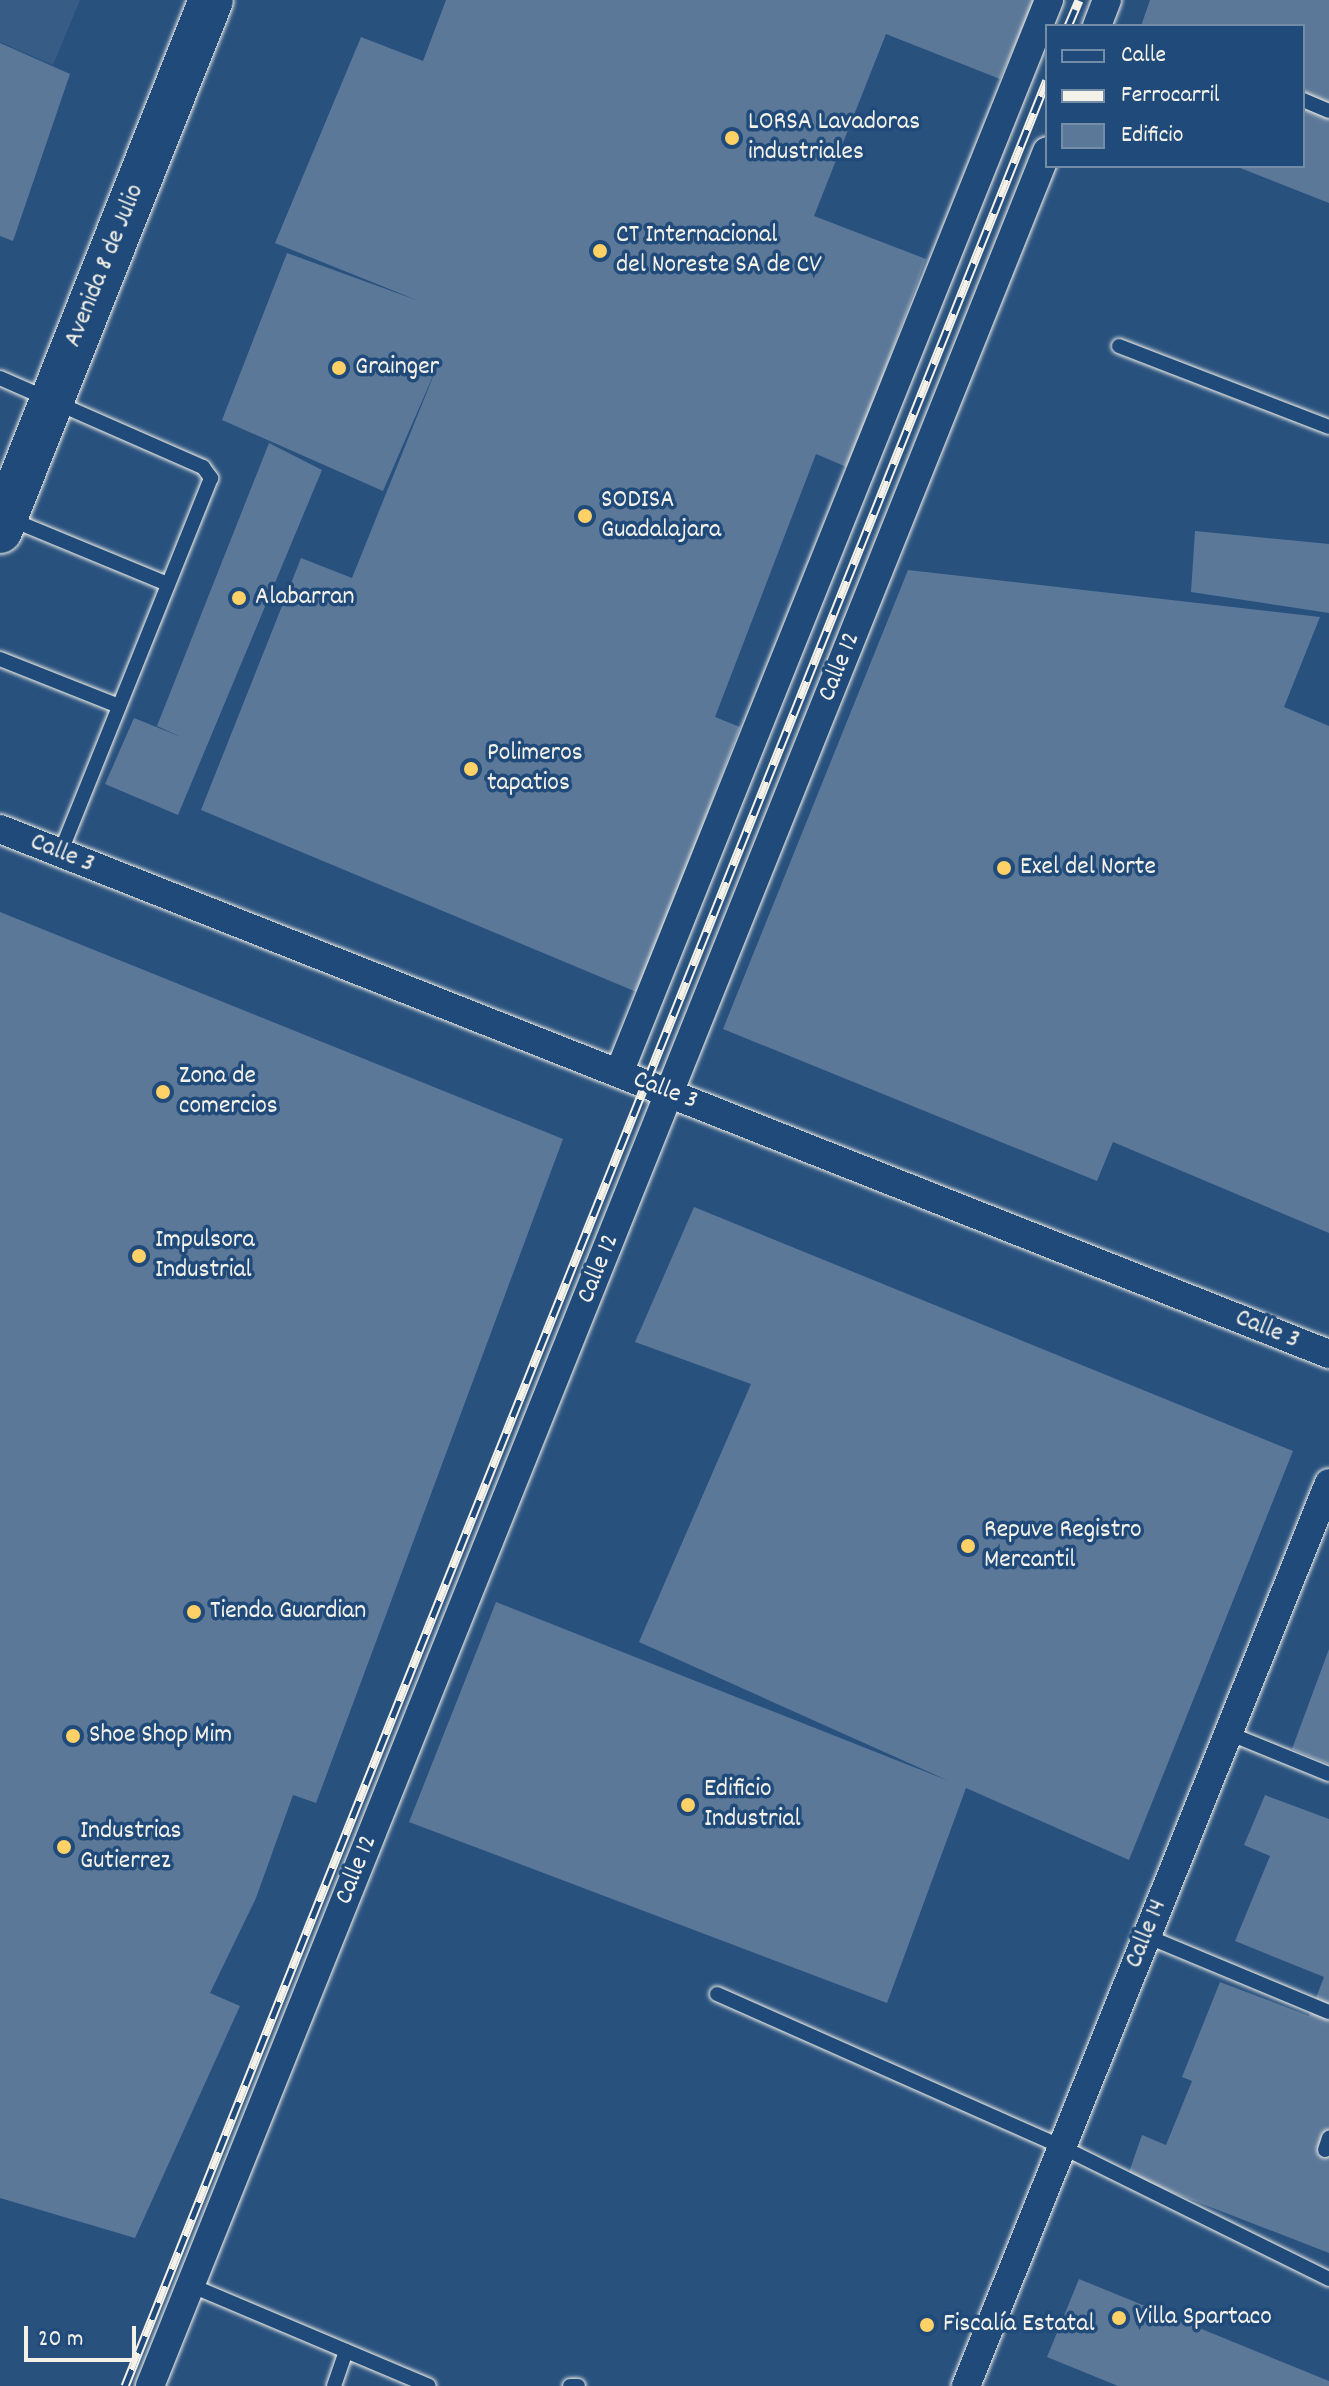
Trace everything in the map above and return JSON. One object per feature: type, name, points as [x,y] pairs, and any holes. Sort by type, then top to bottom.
[{"type":"main road","name":"Avenida 8 de Julio","points":[[3,524],[211,0]]},
{"type":"street","name":"Calle 12","points":[[619,1073],[1049,0]]},
{"type":"street","points":[[1098,24],[1107,0]]},
{"type":"street","name":"Calle 12","points":[[150,2386],[1045,156]]},
{"type":"street","name":"Calle 3","points":[[0,829],[1329,1354]]},
{"type":"street","name":"Calle 14","points":[[969,2385],[1329,1483]]},
{"type":"lane","points":[[1305,101],[1329,111]]},
{"type":"lane","points":[[1119,346],[1329,427]]},
{"type":"lane","points":[[0,378],[208,472],[209,491],[168,584],[60,853]]},
{"type":"lane","points":[[3,524],[168,584]]},
{"type":"lane","points":[[0,659],[119,706]]},
{"type":"lane","points":[[1228,1733],[1329,1774]]},
{"type":"lane","points":[[1146,1936],[1329,2012]]},
{"type":"lane","points":[[717,1994],[1062,2147],[1329,2279]]},
{"type":"lane","points":[[190,2285],[429,2386]]},
{"type":"lane","points":[[334,2386],[346,2351]]},
{"type":"lane","points":[[570,2386],[578,2386]]},
{"type":"shaded area","points":[[0,0],[80,0],[53,65],[0,42]]},
{"type":"building","points":[[446,0],[1035,0],[1000,79],[886,34],[814,216],[926,259],[849,468],[816,454],[715,717],[740,727],[639,993],[201,810],[301,558],[352,578],[439,362],[383,491],[222,420],[287,253],[419,301],[275,243],[361,37],[423,61]]},
{"type":"building","points":[[1150,0],[1329,0],[1329,203],[1240,168],[1305,168],[1305,24],[1142,24]]},
{"type":"building","points":[[0,43],[70,74],[13,241],[0,236]]},
{"type":"building","name":"Alabarran","points":[[269,443],[322,470],[178,815],[105,784],[134,718],[181,737],[157,726]]},
{"type":"building","points":[[1195,531],[1329,544],[1329,613],[1191,592]]},
{"type":"building","name":"Exel del Norte","points":[[908,570],[1320,617],[1284,707],[1329,726],[1329,1233],[1113,1142],[1097,1181],[723,1029]]},
{"type":"building","points":[[0,912],[563,1139],[316,1803],[293,1795],[256,1898],[210,1993],[240,2006],[135,2238],[0,2198]]},
{"type":"building","name":"Repuve Registro Mercantil","points":[[694,1207],[1293,1451],[1129,1860],[966,1788],[887,2003],[409,1822],[496,1602],[949,1781],[639,1642],[751,1384],[635,1342]]},
{"type":"building","points":[[1329,1649],[1329,1764],[1292,1749]]},
{"type":"building","points":[[1265,1795],[1329,1819],[1329,2253],[1128,2175],[1142,2135],[1166,2145],[1192,2081],[1182,2077],[1220,1982],[1309,2016],[1324,1977],[1235,1941],[1270,1856],[1244,1845]]},
{"type":"building","name":"Villa Spartaco","points":[[1079,2279],[1329,2381],[1329,2386],[1118,2386],[1047,2357]]},
{"type":"railway","points":[[1069,24],[1079,0]]},
{"type":"railway","points":[[125,2386],[1045,85]]},
{"type":"place","name":"LORSA Lavadoras industriales","points":[[732,138]]},
{"type":"place","name":"CT Internacional del Noreste SA de CV","points":[[600,251]]},
{"type":"place","name":"Grainger","points":[[339,368]]},
{"type":"place","name":"SODISA Guadalajara","points":[[585,516]]},
{"type":"place","name":"Alabarran","points":[[239,598]]},
{"type":"place","name":"Polimeros tapatios","points":[[471,769]]},
{"type":"place","name":"Exel del Norte","points":[[1004,868]]},
{"type":"place","name":"Zona de comercios","points":[[163,1092]]},
{"type":"place","name":"Impulsora Industrial","points":[[139,1256]]},
{"type":"place","name":"Repuve Registro Mercantil","points":[[968,1546]]},
{"type":"place","name":"Tienda Guardian","points":[[194,1612]]},
{"type":"place","name":"Shoe Shop Mim","points":[[73,1736]]},
{"type":"place","name":"Edificio Industrial","points":[[688,1805]]},
{"type":"place","name":"Industrias Gutierrez","points":[[64,1847]]},
{"type":"place","name":"Villa Spartaco","points":[[1119,2318]]},
{"type":"place","name":"Fiscalía Estatal","points":[[927,2325]]}]
